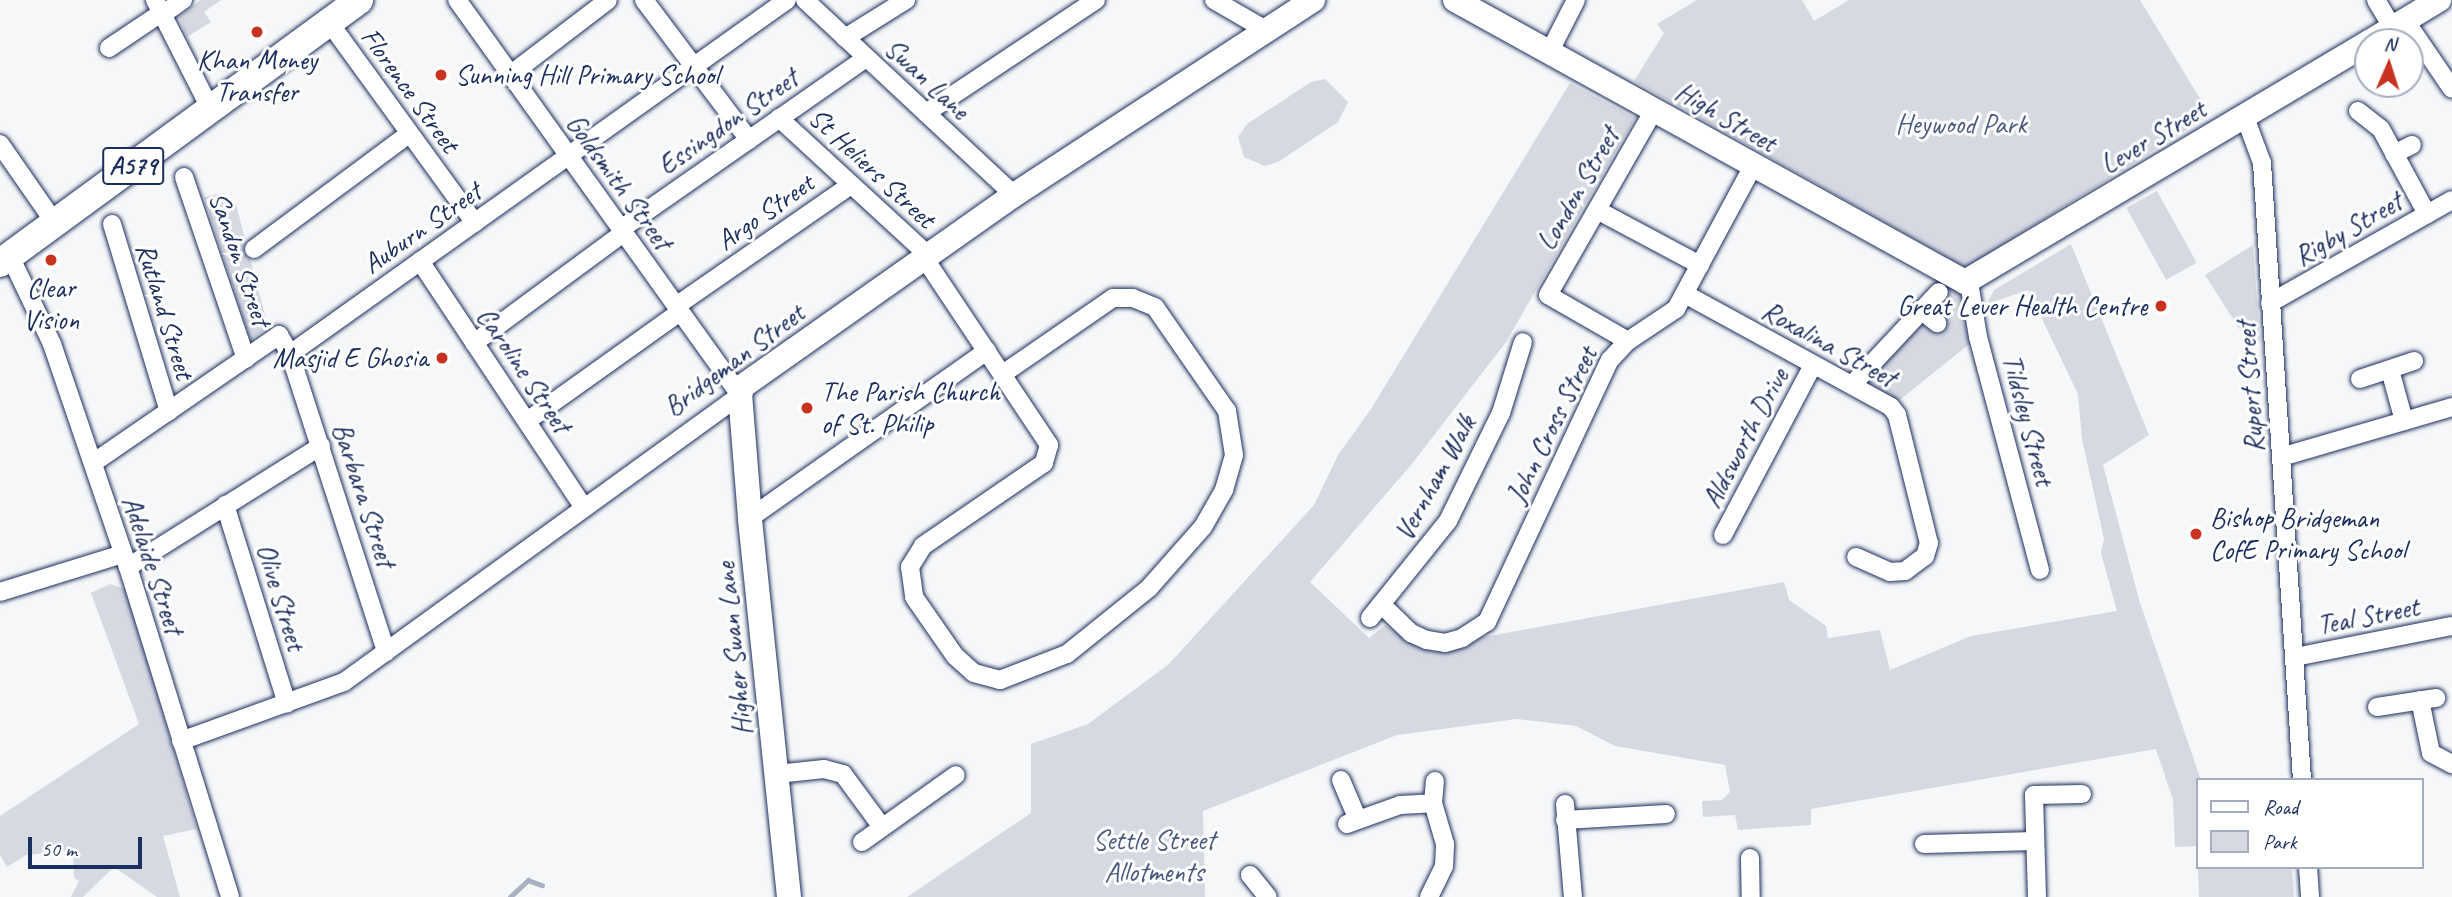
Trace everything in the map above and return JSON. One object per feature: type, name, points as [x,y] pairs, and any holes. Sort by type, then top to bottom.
[{"type":"main road","name":"A579","points":[[5,259],[359,0]]},
{"type":"street","points":[[109,48],[159,9],[183,0]]},
{"type":"street","name":"Goldsmith Street","points":[[457,0],[740,395]]},
{"type":"street","points":[[510,75],[608,0]]},
{"type":"street","points":[[645,0],[749,140]]},
{"type":"street","name":"Auburn Street","points":[[290,354],[787,0]]},
{"type":"street","name":"Swan Lane","points":[[805,0],[1014,195]]},
{"type":"street","points":[[845,38],[906,0]]},
{"type":"street","points":[[926,113],[1096,0]]},
{"type":"street","points":[[1214,0],[1265,29]]},
{"type":"street","name":"Bridgeman Street","points":[[181,741],[344,682],[740,395],[746,383],[1014,195],[1313,0]]},
{"type":"street","name":"High Street","points":[[1455,0],[1753,166],[1969,282]]},
{"type":"street","points":[[1550,51],[1576,0]]},
{"type":"street","points":[[2376,0],[2452,89]]},
{"type":"street","name":"Lever Street","points":[[2392,28],[2439,0]]},
{"type":"street","points":[[159,9],[211,110]]},
{"type":"street","name":"Florence Street","points":[[329,22],[475,223]]},
{"type":"street","name":"Lever Street","points":[[1969,282],[2354,51]]},
{"type":"street","name":"Essingdon Street","points":[[474,343],[622,231],[866,58]]},
{"type":"street","name":"London Street","points":[[1628,341],[1548,295],[1654,110]]},
{"type":"street","points":[[2358,111],[2381,130],[2427,214]]},
{"type":"street","name":"Rupert Street","points":[[2245,117],[2262,163],[2302,778]]},
{"type":"street","name":"St Heliers Street","points":[[779,118],[927,258],[987,351],[1046,437],[1044,463],[923,546],[913,559],[909,577],[919,606],[962,665],[1000,680],[1014,678],[1067,654],[1149,588],[1203,527],[1224,490],[1234,455],[1227,411],[1155,307],[1133,298],[1113,298],[1003,374]]},
{"type":"street","points":[[254,249],[409,134]]},
{"type":"street","points":[[0,144],[55,223]]},
{"type":"street","points":[[2394,154],[2412,145]]},
{"type":"street","name":"John Cross Street","points":[[1375,611],[1411,633],[1427,640],[1445,643],[1462,638],[1487,622],[1596,384],[1628,341],[1671,314],[1685,294],[1753,166]]},
{"type":"street","name":"Sandon Street","points":[[184,177],[246,359]]},
{"type":"street","name":"Argo Street","points":[[527,421],[850,185]]},
{"type":"street","name":"Rigby Street","points":[[2270,303],[2452,200]]},
{"type":"street","points":[[1597,210],[1700,265]]},
{"type":"street","name":"Rutland Street","points":[[112,224],[169,412]]},
{"type":"street","name":"Adelaide Street","points":[[5,259],[48,335],[126,560],[230,897]]},
{"type":"street","name":"Caroline Street","points":[[420,261],[584,508]]},
{"type":"street","name":"Tildsley Street","points":[[1969,282],[1978,337],[2040,570]]},
{"type":"street","points":[[1852,385],[1939,292]]},
{"type":"street","name":"Roxalina Street","points":[[1685,294],[1852,385],[1897,415],[1929,543],[1926,556],[1906,572],[1890,572],[1856,557]]},
{"type":"street","points":[[1921,310],[1937,323]]},
{"type":"street","points":[[93,463],[279,335],[290,354]]},
{"type":"street","name":"Vernham Walk","points":[[1375,611],[1448,521],[1496,424],[1523,342]]},
{"type":"street","points":[[750,517],[987,351]]},
{"type":"street","name":"Barbara Street","points":[[290,354],[386,652]]},
{"type":"street","points":[[2360,379],[2414,361]]},
{"type":"street","name":"Aldsworth Drive","points":[[1723,535],[1813,365]]},
{"type":"street","points":[[2390,370],[2404,421]]},
{"type":"street","name":"Higher Swan Lane","points":[[740,395],[789,897]]},
{"type":"street","points":[[2281,457],[2452,408]]},
{"type":"street","points":[[0,592],[126,560],[225,505],[321,446]]},
{"type":"street","name":"Olive Street","points":[[225,505],[287,704]]},
{"type":"street","name":"Teal Street","points":[[2295,657],[2452,626]]},
{"type":"street","points":[[2377,707],[2428,699],[2431,753],[2452,764]]},
{"type":"street","points":[[777,774],[824,769],[843,774],[882,827]]},
{"type":"street","points":[[862,842],[933,782],[956,775]]},
{"type":"street","points":[[1341,780],[1352,822],[1400,805],[1433,803]]},
{"type":"street","points":[[1429,897],[1444,866],[1445,844],[1433,803],[1435,781]]},
{"type":"street","points":[[2038,897],[2034,795],[2082,794]]},
{"type":"street","points":[[1573,897],[1565,812],[1640,824],[1665,814]]},
{"type":"street","points":[[1924,844],[2035,842]]},
{"type":"street","points":[[1746,886],[1751,858]]},
{"type":"street","points":[[2308,869],[2310,897]]},
{"type":"street","points":[[1250,875],[1268,897]]},
{"type":"green space","points":[[200,0],[221,0],[204,12],[211,22],[187,37],[179,17]]},
{"type":"green space","name":"Heywood Park","points":[[1697,0],[1802,0],[1814,21],[1849,0],[2140,0],[2210,115],[1966,268],[1634,81],[1664,33],[1657,24]]},
{"type":"green space","points":[[1325,79],[1348,102],[1338,122],[1278,162],[1265,166],[1244,157],[1238,137],[1247,124],[1311,82]]},
{"type":"green space","name":"Settle Street Allotments","points":[[1570,83],[1635,118],[1506,342],[1411,465],[1310,582],[1369,638],[1385,625],[1424,648],[1784,582],[1789,600],[1826,626],[1828,638],[1880,630],[1890,670],[1971,636],[2117,611],[2101,553],[2104,539],[2082,439],[2078,394],[2028,290],[1987,304],[1994,290],[2071,244],[2149,435],[2103,465],[2140,603],[2200,778],[2196,778],[2196,846],[2175,847],[2173,800],[2156,749],[1811,809],[1811,825],[1738,830],[1735,815],[1703,817],[1702,801],[1722,800],[1730,792],[1725,765],[1615,746],[1576,726],[1517,719],[1397,735],[1203,811],[1205,897],[907,897],[1031,813],[1031,744],[1088,724],[1169,664],[1314,505],[1338,455],[1371,409]]},
{"type":"green space","points":[[2157,191],[2197,263],[2166,280],[2126,208]]},
{"type":"green space","points":[[224,193],[236,204],[268,327],[250,340],[204,197]]},
{"type":"green space","points":[[2253,245],[2260,342],[2244,336],[2205,275]]},
{"type":"green space","points":[[1953,278],[1969,282],[1978,337],[1891,407],[1852,385]]},
{"type":"green space","points":[[110,584],[126,589],[197,829],[163,836],[180,897],[157,897],[114,867],[83,897],[71,897],[79,881],[74,878],[73,850],[26,855],[7,867],[0,855],[0,816],[139,724],[91,593]]},
{"type":"green space","points":[[2198,869],[2292,869],[2294,897],[2199,897]]},
{"type":"waterway","points":[[510,897],[528,880],[542,885]]},
{"type":"place","name":"Khan Money Transfer","points":[[257,32]]},
{"type":"place","name":"Sunning Hill Primary School","points":[[441,75]]},
{"type":"place","name":"Clear Vision","points":[[51,260]]},
{"type":"place","name":"Great Lever Health Centre","points":[[2161,306]]},
{"type":"place","name":"Masjid E Ghosia","points":[[442,358]]},
{"type":"place","name":"The Parish Church of St. Philip","points":[[807,408]]},
{"type":"place","name":"Bishop Bridgeman CofE Primary School","points":[[2196,534]]}]
